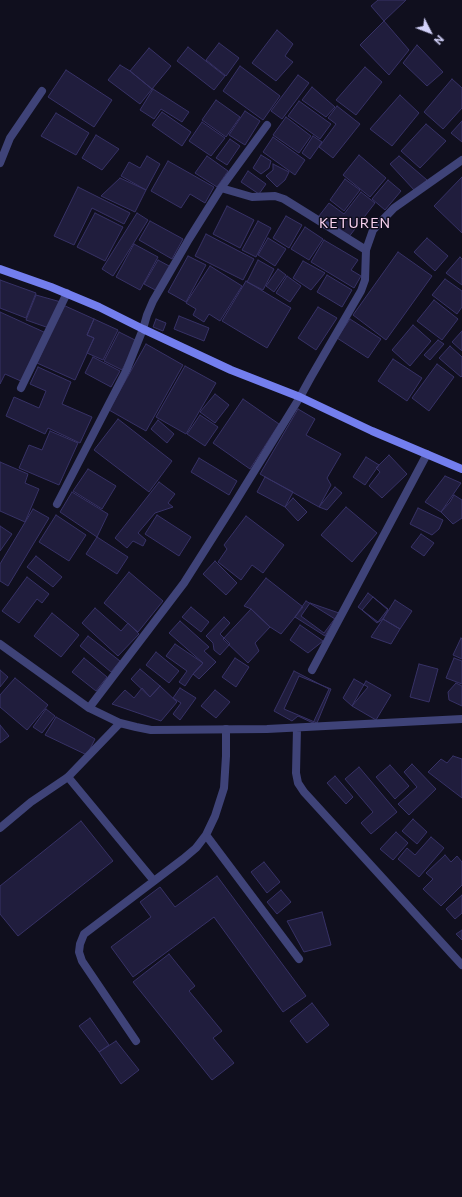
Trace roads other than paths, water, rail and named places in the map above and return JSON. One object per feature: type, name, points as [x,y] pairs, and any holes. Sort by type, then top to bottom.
[{"type":"street","points":[[0,163],[10,138],[42,91]]},
{"type":"street","points":[[56,504],[127,369],[144,329],[147,315],[153,301],[189,238],[221,188],[266,125]]},
{"type":"street","points":[[88,708],[184,582],[302,394],[310,377],[361,291],[365,280],[366,250],[373,230],[394,208],[462,160]]},
{"type":"street","points":[[221,188],[252,197],[276,196],[284,199],[366,250]]},
{"type":"street","points":[[0,269],[67,293],[231,370],[302,394],[372,431],[462,469]]},
{"type":"street","points":[[21,388],[67,293]]},
{"type":"street","points":[[312,670],[427,454]]},
{"type":"street","points":[[0,644],[88,708],[120,723],[151,730],[226,732],[462,719]]},
{"type":"street","points":[[0,828],[31,802],[68,776],[120,723]]},
{"type":"street","points":[[297,728],[296,773],[298,783],[304,792],[462,965]]},
{"type":"street","points":[[136,1041],[82,961],[79,952],[80,944],[84,934],[183,859],[196,848],[206,835],[215,816],[224,788],[226,732]]},
{"type":"street","points":[[68,776],[154,881]]},
{"type":"street","points":[[206,835],[299,958]]},
{"type":"district","name":"KETUREN","points":[[355,223]]}]
